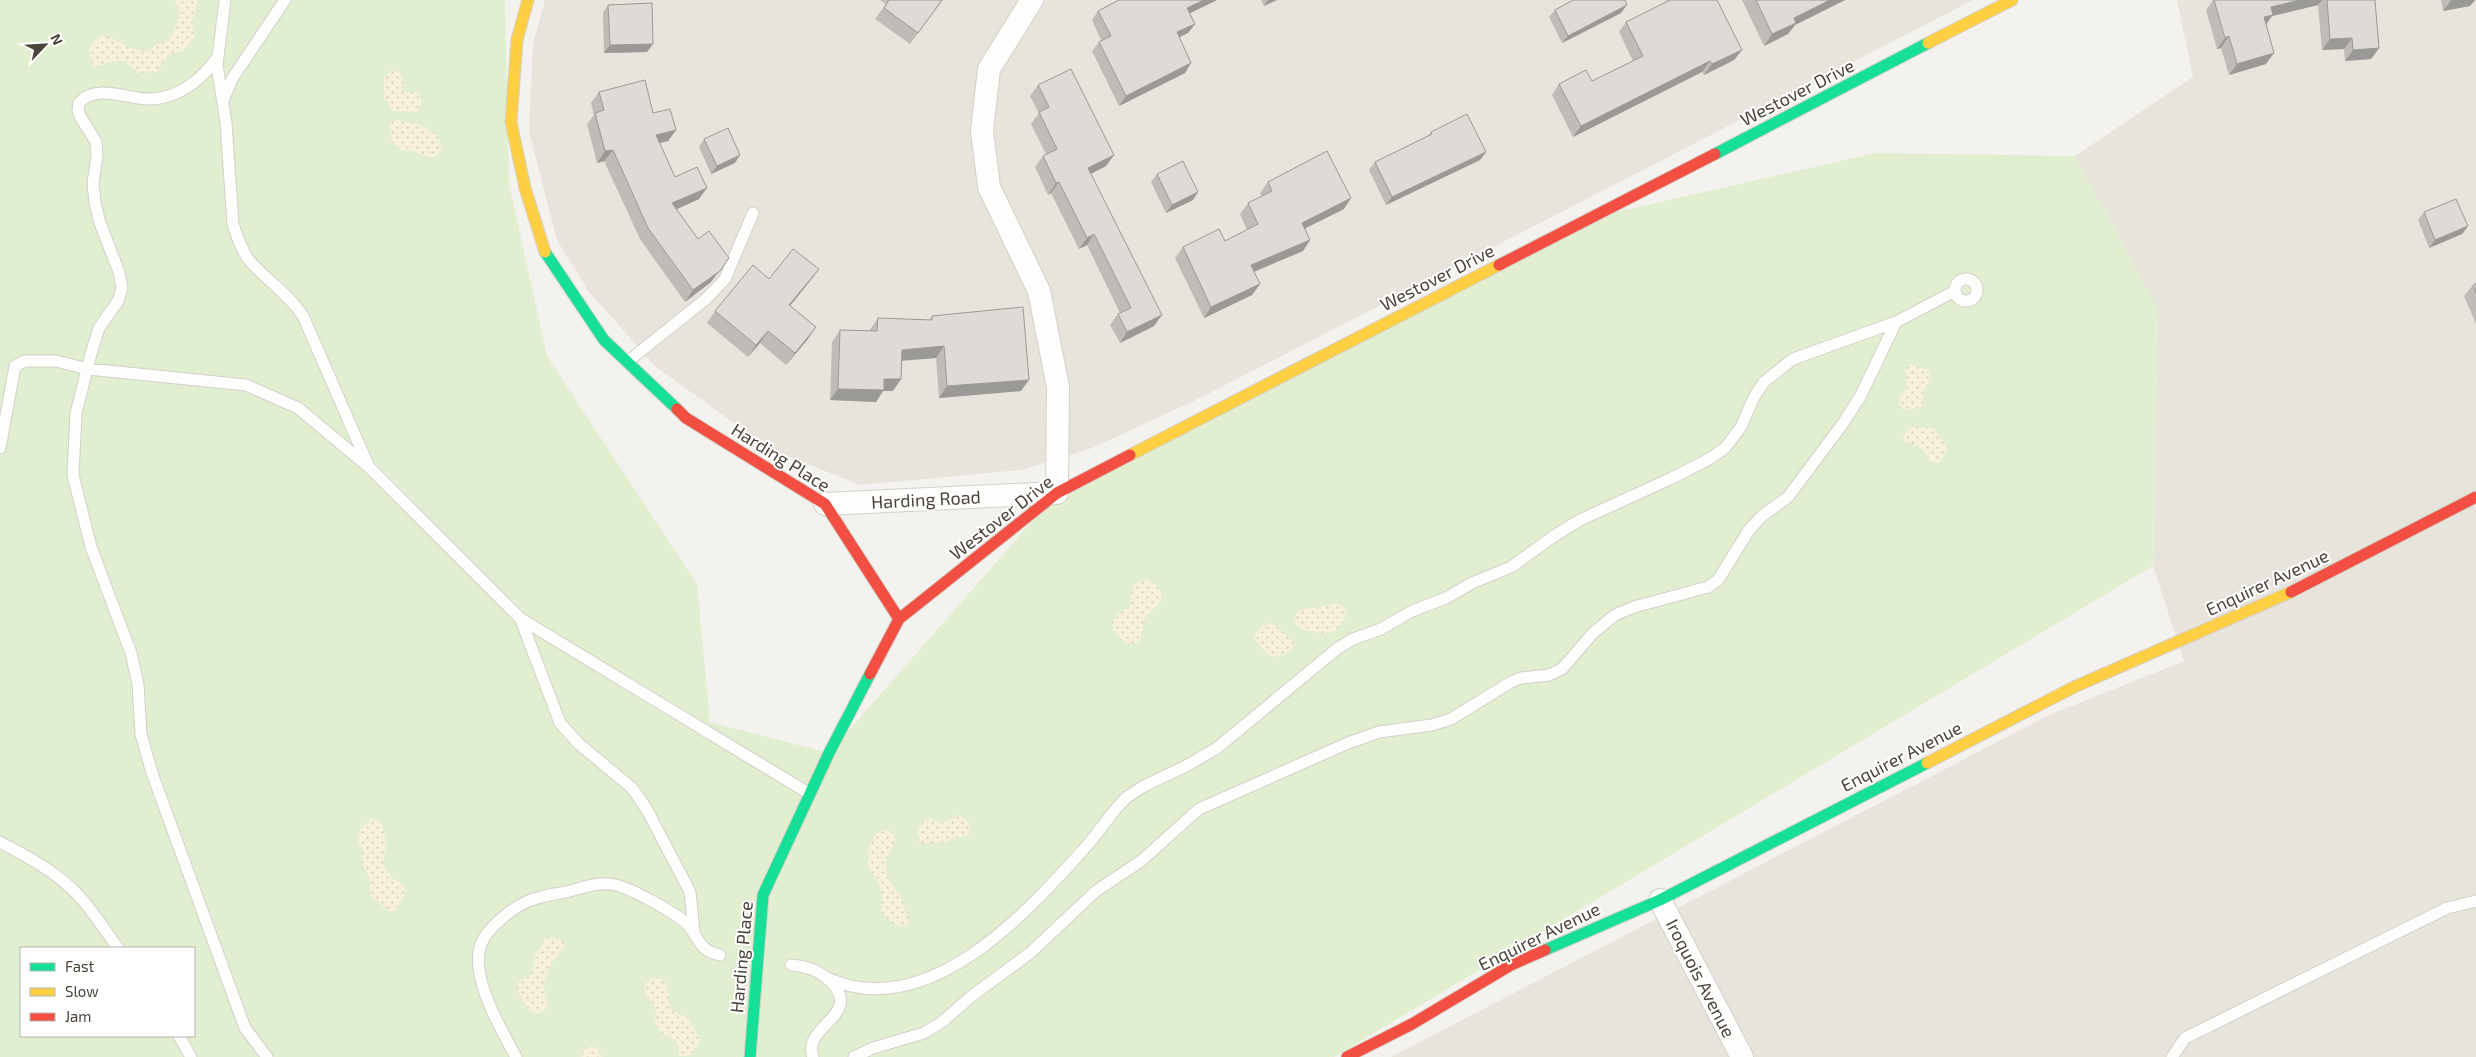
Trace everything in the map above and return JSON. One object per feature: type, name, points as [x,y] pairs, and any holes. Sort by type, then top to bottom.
[{"type":"street","name":"Harding Place","points":[[528,0],[517,40],[511,122],[525,188],[546,255],[604,340],[686,418],[825,504],[899,619],[810,794],[763,896],[750,1057]]},
{"type":"street","points":[[1032,0],[989,69],[982,131],[989,187],[1040,291],[1058,387],[1057,493]]},
{"type":"street","name":"Westover Drive","points":[[899,619],[1057,493],[2012,0]]},
{"type":"street","name":"Harding Road","points":[[825,504],[1057,493]]},
{"type":"street","name":"Enquirer Avenue","points":[[1348,1057],[1412,1024],[1511,966],[1660,900],[2074,687],[2268,604],[2476,497]]},
{"type":"street","name":"Iroquois Avenue","points":[[1660,900],[1742,1057]]},
{"type":"lane","points":[[225,0],[217,58],[223,101],[233,224],[248,259],[289,297],[303,316],[370,468]]},
{"type":"lane","points":[[223,101],[232,79],[285,0]]},
{"type":"lane","points":[[217,58],[200,78],[170,96],[152,100],[117,94],[96,94],[88,96],[79,103],[78,110],[80,116],[96,142],[97,156],[93,183],[95,202],[100,223],[119,272],[122,288],[118,301],[99,328],[88,369],[75,423],[73,474],[96,561],[131,653],[138,684],[141,734],[152,774],[245,1028],[267,1057]]},
{"type":"lane","points":[[627,362],[706,299],[725,279],[753,213]]},
{"type":"lane","points":[[792,965],[810,968],[827,978],[862,989],[896,988],[928,977],[975,952],[1013,923],[1042,896],[1127,797],[1144,786],[1188,765],[1217,748],[1338,648],[1353,639],[1381,629],[1412,611],[1446,598],[1511,567],[1580,520],[1702,463],[1730,442],[1741,427],[1759,389],[1778,369],[1800,355],[1833,346],[1896,322],[1955,291]]},
{"type":"lane","points":[[854,1057],[873,1048],[924,1033],[942,1022],[973,995],[1030,953],[1096,891],[1142,861],[1199,810],[1348,743],[1379,732],[1432,725],[1451,719],[1511,682],[1549,675],[1562,669],[1592,633],[1615,615],[1714,584],[1726,569],[1737,547],[1749,530],[1762,516],[1788,497],[1844,422],[1861,394],[1896,322]]},
{"type":"lane","points":[[0,448],[15,366],[25,361],[56,361],[88,369],[246,385],[298,408],[370,468],[521,620],[810,794]]},
{"type":"lane","points":[[0,380],[12,383]]},
{"type":"lane","points":[[521,620],[560,723],[579,744],[632,788],[646,808],[690,892],[695,936]]},
{"type":"lane","points":[[0,842],[32,859],[70,887],[88,907],[117,947]]},
{"type":"lane","points":[[516,1057],[484,989],[478,958],[485,936],[515,908],[539,896],[571,891],[592,884],[616,884],[680,918],[706,952],[720,955]]},
{"type":"lane","points":[[2172,1057],[2185,1038],[2446,908],[2476,901]]},
{"type":"lane","points":[[813,1057],[811,1049],[815,1036],[834,1018],[840,1005],[839,995],[835,986],[827,978]]},
{"type":"lane","points":[[179,1037],[190,1057]]},
{"type":"shaded area","points":[[545,0],[1973,0],[1200,398],[1092,448],[1021,470],[860,485],[770,449],[656,367],[589,292],[557,240],[529,132],[533,44]]},
{"type":"shaded area","points":[[2177,0],[2476,0],[2476,1057],[1391,1057],[2049,715],[2184,661],[2153,566],[2158,309],[2075,156],[2193,77]]},
{"type":"green space","points":[[0,0],[505,0],[509,184],[547,356],[697,584],[710,722],[829,753],[1057,493],[1586,219],[1876,153],[2075,156],[2158,309],[2153,566],[1334,1057],[0,1057]]},
{"type":"sand","points":[[175,0],[198,0],[192,22],[195,38],[181,52],[168,55],[157,72],[139,73],[125,61],[109,62],[95,68],[92,65],[89,48],[101,35],[130,48],[142,51],[149,51],[155,45],[167,41],[174,32],[180,12]]},
{"type":"sand","points":[[395,70],[403,76],[402,92],[416,92],[420,96],[421,104],[417,112],[393,111],[384,98],[384,78],[388,72]]},
{"type":"sand","points":[[392,121],[417,124],[433,133],[439,139],[441,146],[439,155],[430,158],[413,151],[401,150],[395,144],[390,134]]},
{"type":"sand","points":[[1910,364],[1928,370],[1931,378],[1923,392],[1923,407],[1905,410],[1899,405],[1900,398],[1907,387],[1905,370]]},
{"type":"sand","points":[[1910,427],[1933,428],[1947,445],[1948,450],[1939,463],[1930,461],[1922,448],[1904,441],[1903,436]]},
{"type":"sand","points":[[1146,579],[1158,587],[1162,597],[1161,601],[1144,619],[1140,640],[1135,644],[1126,644],[1114,630],[1112,623],[1118,614],[1130,605],[1133,585]]},
{"type":"sand","points":[[1335,603],[1344,607],[1347,614],[1336,631],[1326,633],[1315,632],[1304,630],[1296,625],[1295,618],[1297,613],[1302,610]]},
{"type":"sand","points":[[1269,623],[1276,626],[1292,640],[1294,647],[1284,655],[1272,657],[1254,639],[1258,629]]},
{"type":"sand","points":[[958,815],[969,822],[969,835],[953,838],[946,842],[920,844],[917,833],[923,821],[931,819],[942,823]]},
{"type":"sand","points":[[371,819],[381,821],[387,846],[384,854],[384,865],[392,878],[405,888],[404,897],[395,911],[390,912],[371,896],[369,876],[363,865],[362,848],[358,841],[361,828]]},
{"type":"sand","points":[[888,830],[892,832],[896,839],[886,861],[886,871],[891,884],[900,894],[903,907],[909,918],[907,925],[903,927],[892,923],[881,912],[882,895],[879,883],[867,865],[873,837],[881,831]]},
{"type":"sand","points":[[546,937],[557,939],[565,946],[552,962],[543,985],[548,1003],[547,1008],[538,1014],[528,1010],[516,987],[520,980],[532,974],[535,956]]},
{"type":"sand","points":[[652,978],[664,980],[668,989],[672,1010],[687,1018],[701,1040],[691,1055],[679,1056],[676,1040],[664,1035],[657,1028],[654,1004],[645,990],[647,982]]},
{"type":"sand","points":[[591,1046],[597,1048],[602,1057],[581,1057],[585,1049]]},
{"type":"building","points":[[889,0],[942,0],[918,33],[884,8]]},
{"type":"building","points":[[1119,0],[1204,0],[1187,8],[1195,24],[1177,32],[1191,63],[1126,96],[1099,42],[1111,36],[1098,11]]},
{"type":"building","points":[[1573,0],[1625,0],[1627,5],[1568,36],[1555,10]]},
{"type":"building","points":[[1670,0],[1717,0],[1742,50],[1712,64],[1710,61],[1581,126],[1559,84],[1586,70],[1592,81],[1643,56],[1626,22]]},
{"type":"building","points":[[1756,0],[1830,0],[1794,18],[1796,23],[1772,34]]},
{"type":"building","points":[[2214,0],[2300,0],[2271,7],[2273,15],[2264,17],[2274,53],[2237,64],[2229,36],[2225,38]]},
{"type":"building","points":[[2327,0],[2375,0],[2379,48],[2353,50],[2352,38],[2330,39]]},
{"type":"building","points":[[652,3],[653,44],[610,45],[608,5]]},
{"type":"building","points":[[1071,69],[1114,155],[1088,168],[1162,315],[1127,332],[1118,314],[1131,308],[1094,234],[1087,238],[1059,182],[1056,183],[1043,156],[1057,149],[1039,112],[1049,107],[1038,85]]},
{"type":"building","points":[[645,80],[653,113],[670,109],[676,130],[656,135],[675,177],[697,167],[707,188],[672,203],[698,239],[709,231],[729,258],[720,271],[693,290],[648,228],[613,150],[605,151],[595,113],[604,110],[599,92]]},
{"type":"building","points":[[1467,114],[1486,152],[1392,197],[1375,162],[1432,134],[1431,132]]},
{"type":"building","points":[[728,128],[740,155],[717,166],[704,139]]},
{"type":"building","points":[[1327,151],[1351,198],[1302,223],[1310,240],[1251,265],[1260,284],[1211,307],[1183,247],[1219,229],[1225,241],[1258,224],[1248,203],[1272,191],[1268,182]]},
{"type":"building","points":[[1183,161],[1198,192],[1172,205],[1157,174]]},
{"type":"building","points":[[2456,199],[2468,226],[2435,240],[2424,212]]},
{"type":"building","points":[[793,249],[819,269],[789,305],[816,327],[795,353],[768,331],[756,345],[715,311],[753,265],[769,279]]},
{"type":"building","points":[[1023,307],[1029,380],[947,386],[944,346],[902,350],[901,379],[884,379],[884,390],[838,389],[840,330],[877,331],[878,318],[932,320],[932,316]]},
{"type":"traffic: fast","points":[[1715,154],[1928,43]]},
{"type":"traffic: fast","points":[[545,252],[604,340],[677,409]]},
{"type":"traffic: fast","points":[[750,1057],[763,895],[829,753],[870,674]]},
{"type":"traffic: fast","points":[[1545,950],[1660,900],[1927,763]]},
{"type":"traffic: slow","points":[[528,0],[517,40],[511,122],[525,188],[545,252]]},
{"type":"traffic: slow","points":[[1928,43],[2012,0]]},
{"type":"traffic: slow","points":[[1130,455],[1499,265]]},
{"type":"traffic: slow","points":[[1927,763],[2074,687],[2291,592]]},
{"type":"traffic: jam","points":[[1499,265],[1715,154]]},
{"type":"traffic: jam","points":[[677,409],[686,418],[825,504],[899,619],[870,674]]},
{"type":"traffic: jam","points":[[899,619],[1057,493],[1130,455]]},
{"type":"traffic: jam","points":[[2291,592],[2476,497]]},
{"type":"traffic: jam","points":[[1347,1057],[1412,1024],[1511,965],[1545,950]]}]
